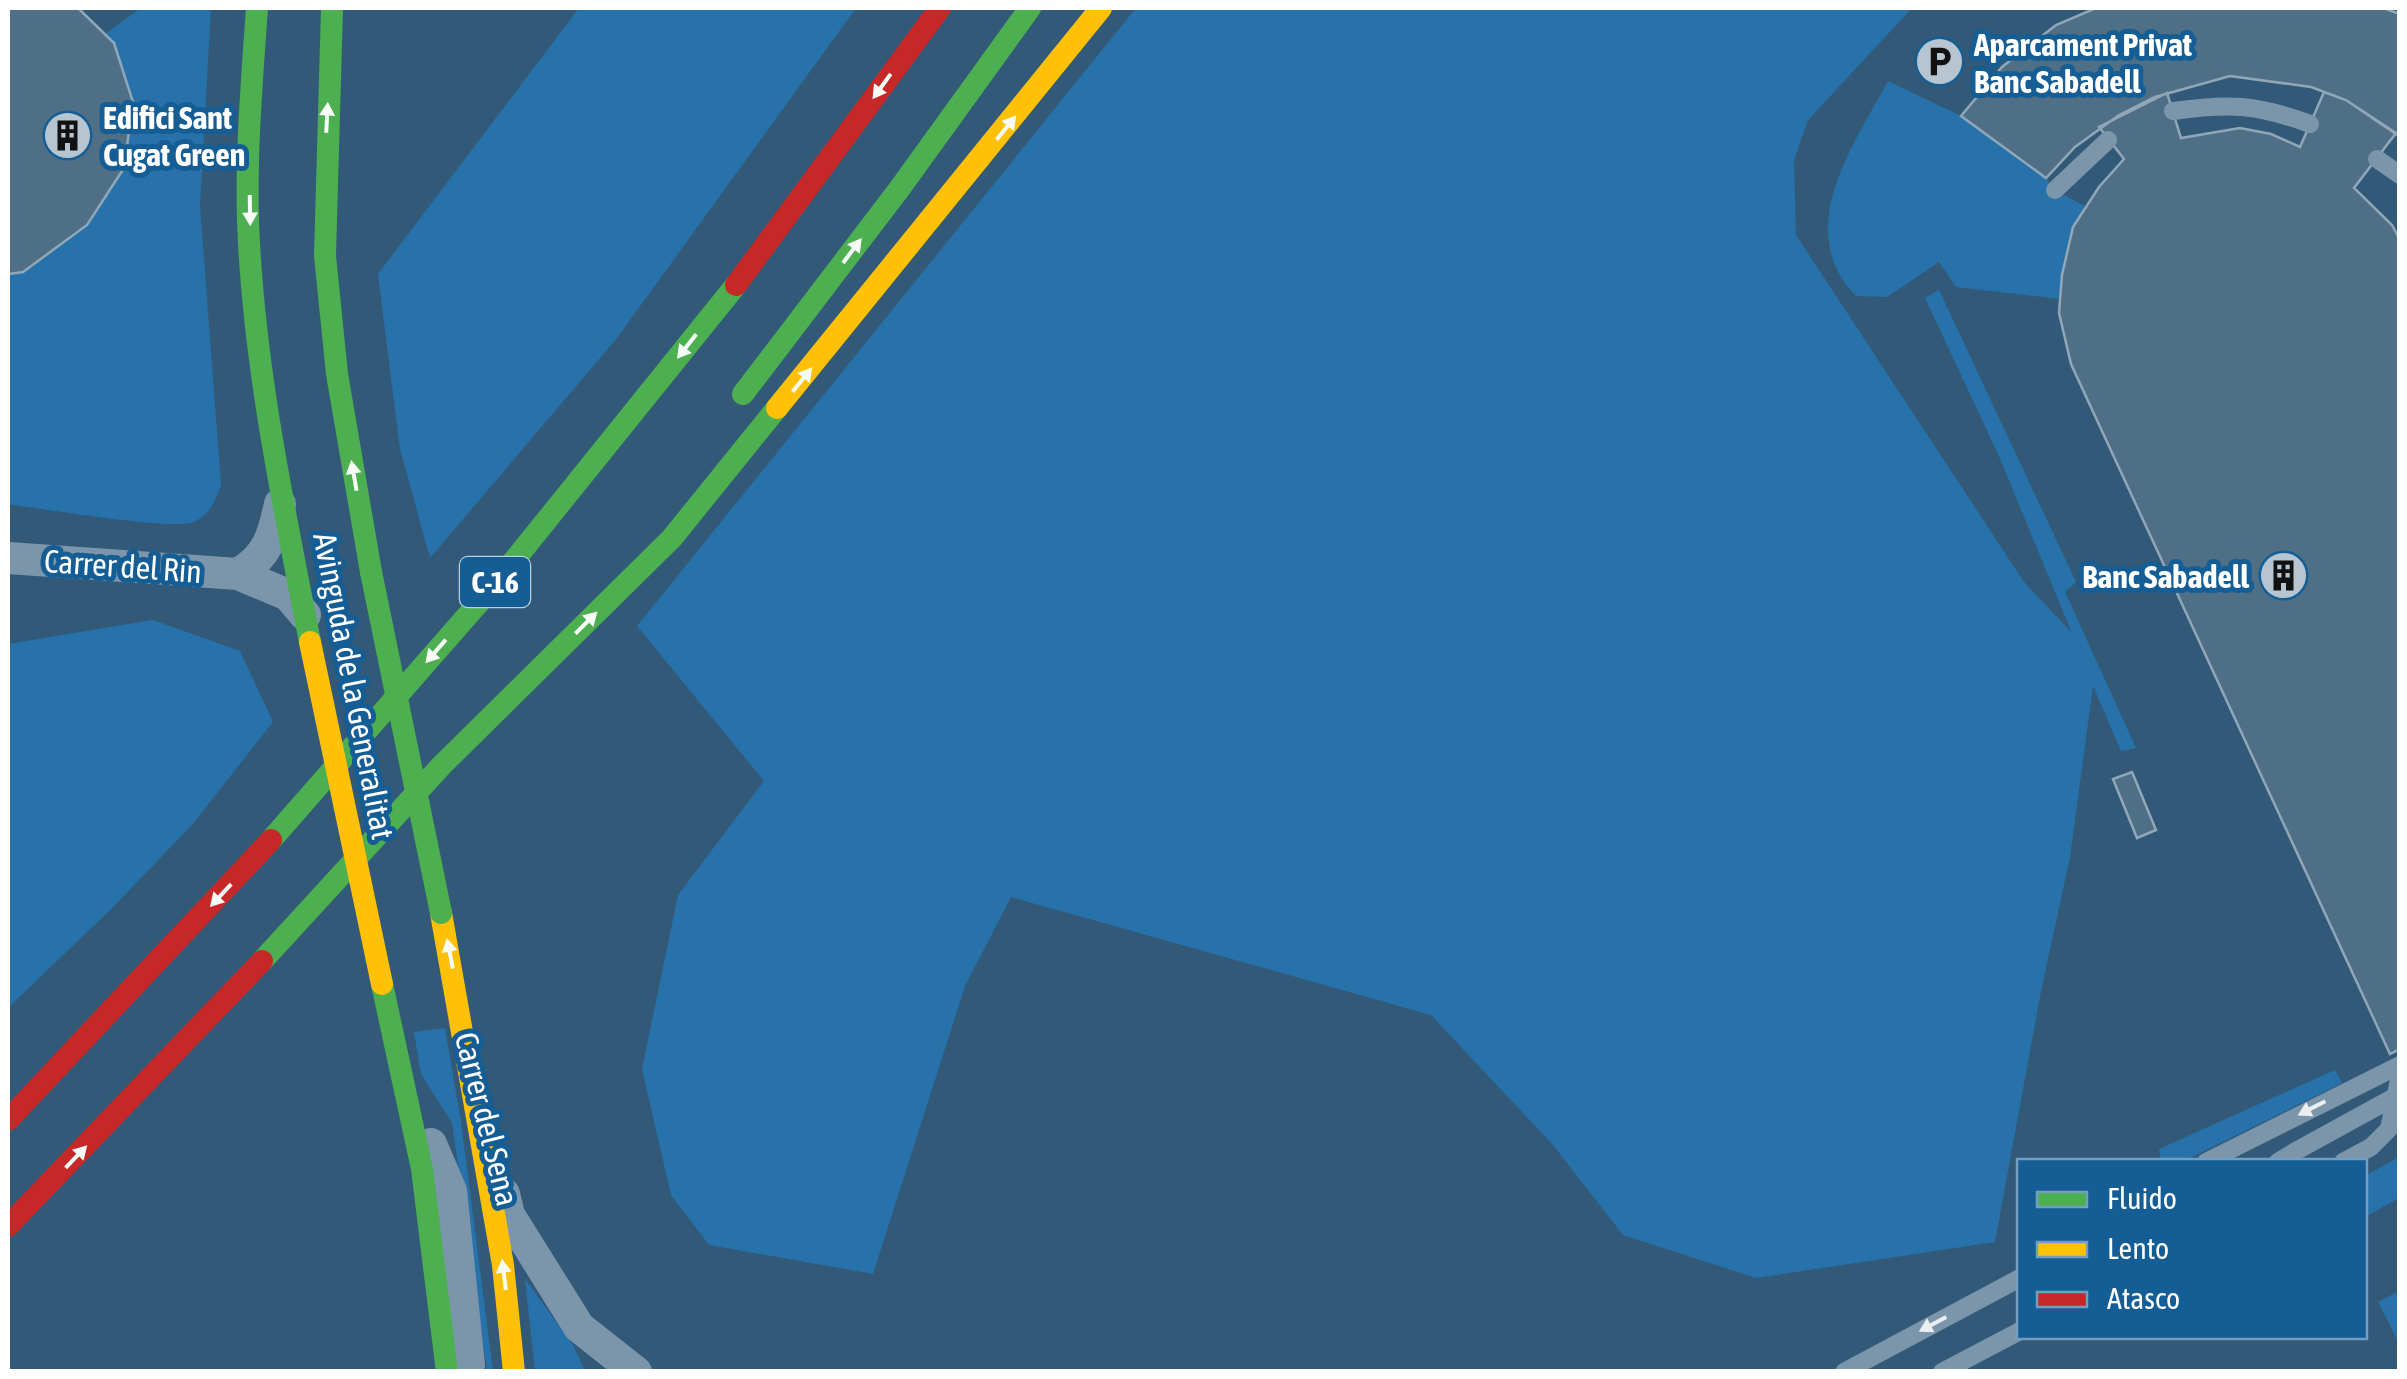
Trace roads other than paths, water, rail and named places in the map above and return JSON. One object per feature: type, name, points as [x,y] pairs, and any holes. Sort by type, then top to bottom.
[{"type":"main road","name":"Avinguda de la Generalitat","points":[[257,8],[248,134],[250,248],[263,378],[308,629],[422,1169],[446,1372]]},
{"type":"main road","name":"Avinguda de la Generalitat","points":[[332,8],[325,256],[337,374],[371,572],[460,1014],[503,1265],[514,1372]]},
{"type":"main road","name":"C-16","points":[[8,1120],[286,824],[491,587],[686,347],[940,8]]},
{"type":"main road","points":[[732,408],[900,188],[1030,8]]},
{"type":"main road","points":[[442,765],[672,538],[1101,8]]},
{"type":"main road","name":"C-16","points":[[8,1226],[246,978],[442,765],[577,600]]},
{"type":"street","name":"Carrer del Rin","points":[[238,574],[258,562],[276,526],[284,490]]},
{"type":"street","name":"Carrer del Rin","points":[[8,558],[238,574],[288,595],[308,629]]},
{"type":"street","name":"Carrer del Sena","points":[[460,1014],[510,1215],[605,1372]]},
{"type":"street","name":"Carrer del Sena","points":[[408,1107],[428,1138],[451,1191],[470,1372]]},
{"type":"street","name":"Carrer del Sena","points":[[578,1327],[636,1372]]},
{"type":"lane","points":[[2173,111],[2236,105],[2271,109],[2310,124]]},
{"type":"lane","points":[[2055,190],[2108,140]]},
{"type":"lane","points":[[2376,159],[2400,175]]},
{"type":"lane","points":[[2212,1159],[2400,1065]]},
{"type":"lane","points":[[2347,1159],[2389,1130],[2400,1075]]},
{"type":"lane","points":[[2283,1159],[2397,1103]]},
{"type":"lane","points":[[1844,1372],[2017,1280]]},
{"type":"lane","points":[[1942,1372],[2017,1333]]},
{"type":"place","name":"Aparcament Privat Banc Sabadell","points":[[1939,62]]},
{"type":"place","name":"Edifici Sant Cugat Green","points":[[68,135]]},
{"type":"place","name":"Banc Sabadell","points":[[2284,576]]}]
